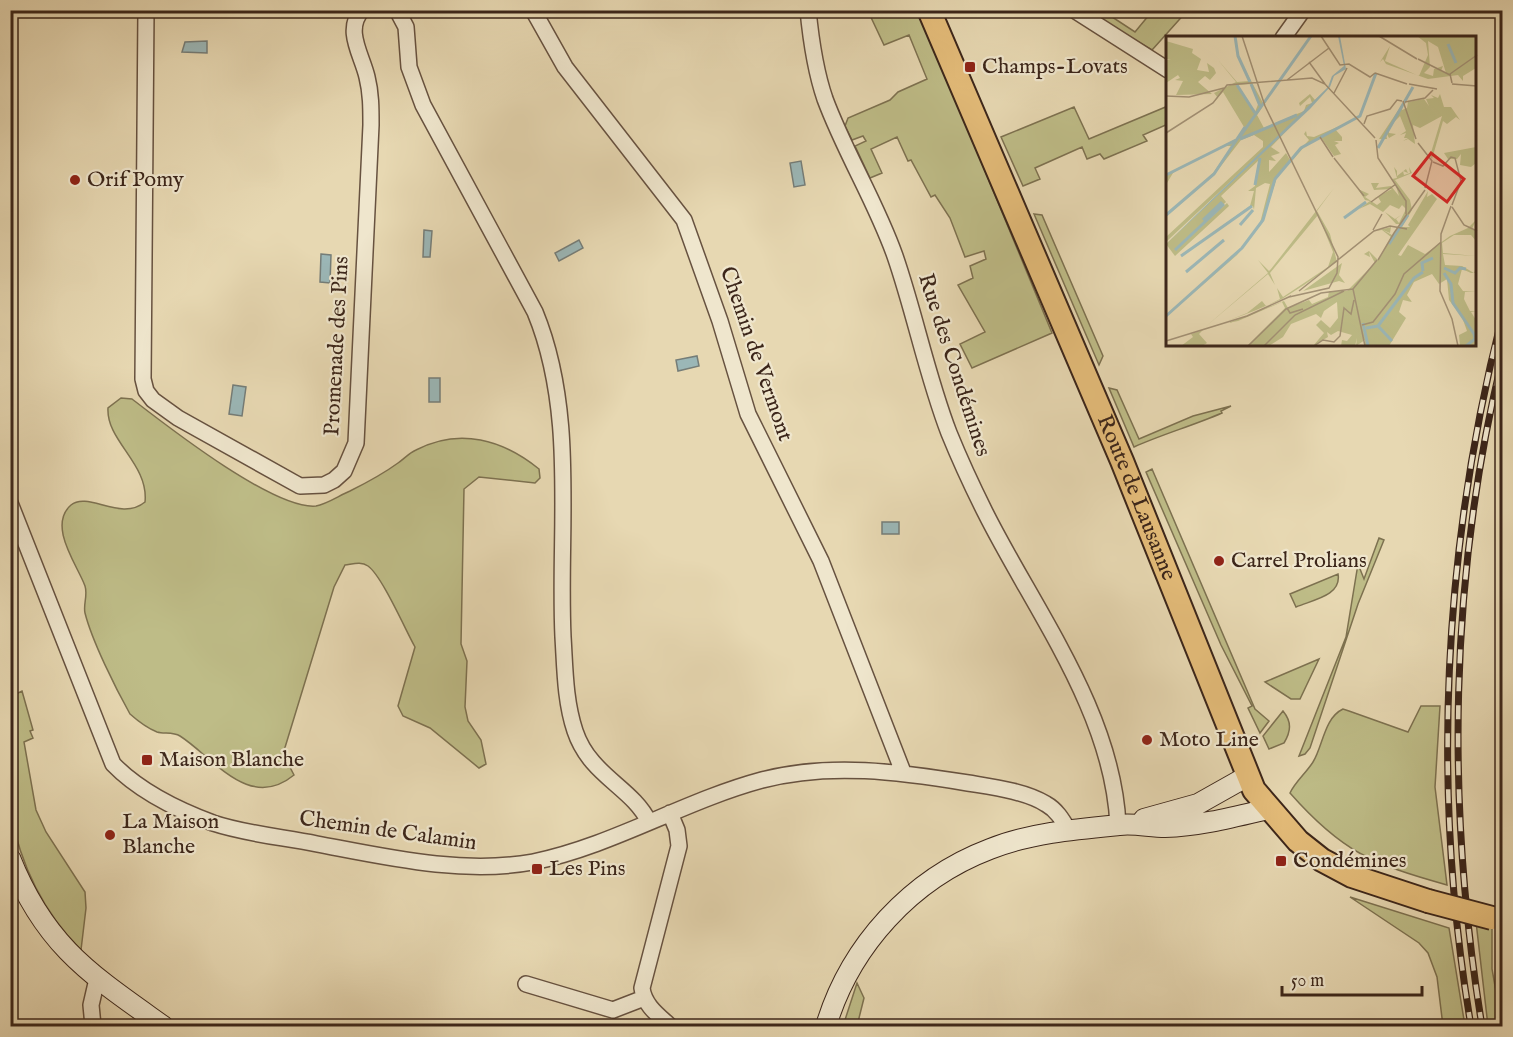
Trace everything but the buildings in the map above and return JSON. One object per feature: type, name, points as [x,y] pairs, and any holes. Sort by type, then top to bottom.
[{"type":"main road","name":"Route de Lausanne","points":[[929,10],[1118,452],[1203,660],[1246,777],[1268,809],[1298,841],[1322,860],[1371,883],[1497,919]]},
{"type":"main road","points":[[826,1026],[839,991],[861,950],[884,922],[912,895],[960,862],[991,848],[1029,838],[1122,825],[1198,804],[1246,777]]},
{"type":"main road","points":[[1122,825],[1164,827],[1209,822],[1268,809]]},
{"type":"main road","points":[[10,858],[34,909],[60,946],[98,979],[163,1026]]},
{"type":"street","name":"Promenade des Pins","points":[[146,10],[143,379],[146,391],[178,418],[288,482],[312,487],[324,485],[344,471],[356,443],[371,125],[371,99],[354,31],[354,19],[362,10]]},
{"type":"street","points":[[397,10],[405,27],[409,66],[423,105],[535,312],[545,336],[557,381],[562,522],[561,594],[566,689],[570,713],[580,744],[590,758],[600,771],[644,810],[649,822]]},
{"type":"street","name":"Chemin de Vermont","points":[[533,10],[565,67],[684,219],[720,321],[748,414],[821,561],[903,772]]},
{"type":"street","name":"Rue des Condémines","points":[[808,10],[814,59],[825,99],[894,254],[949,432],[991,523],[1052,631],[1078,687],[1110,763],[1122,825]]},
{"type":"street","points":[[1074,10],[1166,69]]},
{"type":"street","points":[[1284,36],[1303,10]]},
{"type":"street","name":"Chemin de Calamin","points":[[10,503],[113,764],[126,777],[169,803],[214,823],[268,837],[426,861],[484,867],[533,862],[568,853],[670,813],[761,781],[799,773],[847,770],[903,772],[978,784],[1032,798],[1047,804],[1069,831]]},
{"type":"street","points":[[670,813],[677,830],[679,846],[642,988],[644,998],[670,1026]]},
{"type":"street","points":[[93,1026],[91,1005],[98,979]]},
{"type":"street","points":[[526,984],[613,1010],[644,998]]},
{"type":"shaded area","points":[[868,11],[919,11],[1052,333],[972,368],[960,344],[985,332],[958,285],[973,278],[970,266],[986,259],[984,251],[965,257],[950,218],[935,195],[931,197],[911,160],[908,161],[897,137],[871,149],[882,173],[870,178],[855,146],[866,141],[863,136],[852,140],[845,126],[848,118],[890,100],[898,92],[927,79],[909,35],[884,45]]},
{"type":"shaded area","points":[[1103,11],[1135,32],[1149,15],[1145,11],[1187,11],[1152,50],[1096,17],[1097,12]]},
{"type":"shaded area","points":[[1074,107],[1089,139],[1166,107],[1166,125],[1143,135],[1147,141],[1104,159],[1100,154],[1087,159],[1082,147],[1035,168],[1040,179],[1023,186],[1001,137]]},
{"type":"shaded area","points":[[1034,214],[1042,215],[1103,356],[1099,365]]},
{"type":"shaded area","points":[[1109,388],[1117,390],[1139,439],[1193,416],[1231,406],[1221,411],[1222,413],[1134,447]]},
{"type":"shaded area","points":[[121,398],[132,399],[195,446],[249,481],[274,495],[297,504],[316,506],[325,503],[380,475],[413,451],[449,439],[465,438],[496,444],[539,469],[540,478],[535,483],[479,477],[464,489],[461,644],[467,661],[465,707],[468,721],[481,740],[486,764],[479,768],[430,728],[403,716],[398,706],[415,647],[380,580],[368,566],[357,563],[345,565],[334,587],[283,754],[294,775],[278,785],[262,787],[247,784],[232,777],[180,736],[153,730],[130,714],[105,665],[88,624],[85,610],[85,586],[66,546],[62,524],[64,514],[71,505],[78,502],[86,501],[126,509],[145,502],[141,476],[109,420],[108,408]]},
{"type":"shaded area","points":[[1152,469],[1255,709],[1269,721],[1260,733],[1248,708],[1252,706],[1221,645],[1146,472]]},
{"type":"shaded area","points":[[1379,538],[1384,540],[1358,604],[1310,748],[1305,754],[1299,756],[1346,637],[1358,564],[1364,579]]},
{"type":"shaded area","points":[[1338,574],[1338,581],[1331,592],[1296,607],[1290,594]]},
{"type":"shaded area","points":[[1319,659],[1300,699],[1291,699],[1265,682]]},
{"type":"shaded area","points":[[22,691],[33,730],[30,731],[33,738],[24,742],[36,810],[46,832],[85,892],[86,908],[81,950],[44,903],[27,868],[14,830],[10,810],[10,697]]},
{"type":"shaded area","points":[[1421,706],[1440,706],[1435,787],[1447,885],[1398,870],[1360,853],[1326,829],[1290,793],[1313,762],[1332,719],[1343,709],[1408,732]]},
{"type":"shaded area","points":[[1283,711],[1290,727],[1288,734],[1284,743],[1269,749],[1263,736]]},
{"type":"shaded area","points":[[1350,897],[1449,928],[1465,1026],[1443,1026],[1437,977],[1428,953],[1419,943]]},
{"type":"shaded area","points":[[1475,913],[1492,918],[1492,969],[1502,1026],[1488,1026]]},
{"type":"shaded area","points":[[857,983],[864,998],[857,1026],[843,1026]]},
{"type":"water","points":[[207,41],[207,53],[182,52],[185,42]]},
{"type":"water","points":[[801,161],[805,185],[794,187],[790,163]]},
{"type":"water","points":[[424,230],[432,231],[430,257],[423,257]]},
{"type":"water","points":[[579,240],[583,248],[559,261],[555,253]]},
{"type":"water","points":[[321,254],[331,255],[330,283],[320,282]]},
{"type":"water","points":[[697,356],[699,366],[678,371],[676,360]]},
{"type":"water","points":[[429,378],[440,378],[440,402],[429,402]]},
{"type":"water","points":[[233,385],[246,387],[242,416],[229,414]]},
{"type":"water","points":[[882,522],[899,522],[899,534],[882,534]]},
{"type":"railway","points":[[1471,1026],[1458,937],[1451,848],[1448,759],[1449,670],[1456,581],[1467,492],[1482,404],[1502,317]]},
{"type":"railway","points":[[1482,1026],[1470,943],[1462,860],[1459,692],[1463,609],[1471,525],[1484,442],[1502,360]]},
{"type":"place","name":"Champs-Lovats","points":[[970,67]]},
{"type":"place","name":"Orif Pomy","points":[[75,180]]},
{"type":"place","name":"Carrel Prolians","points":[[1219,561]]},
{"type":"place","name":"Moto Line","points":[[1147,740]]},
{"type":"place","name":"Maison Blanche","points":[[147,760]]},
{"type":"place","name":"La Maison Blanche","points":[[110,835]]},
{"type":"place","name":"Condémines","points":[[1281,861]]},
{"type":"place","name":"Les Pins","points":[[537,869]]}]
